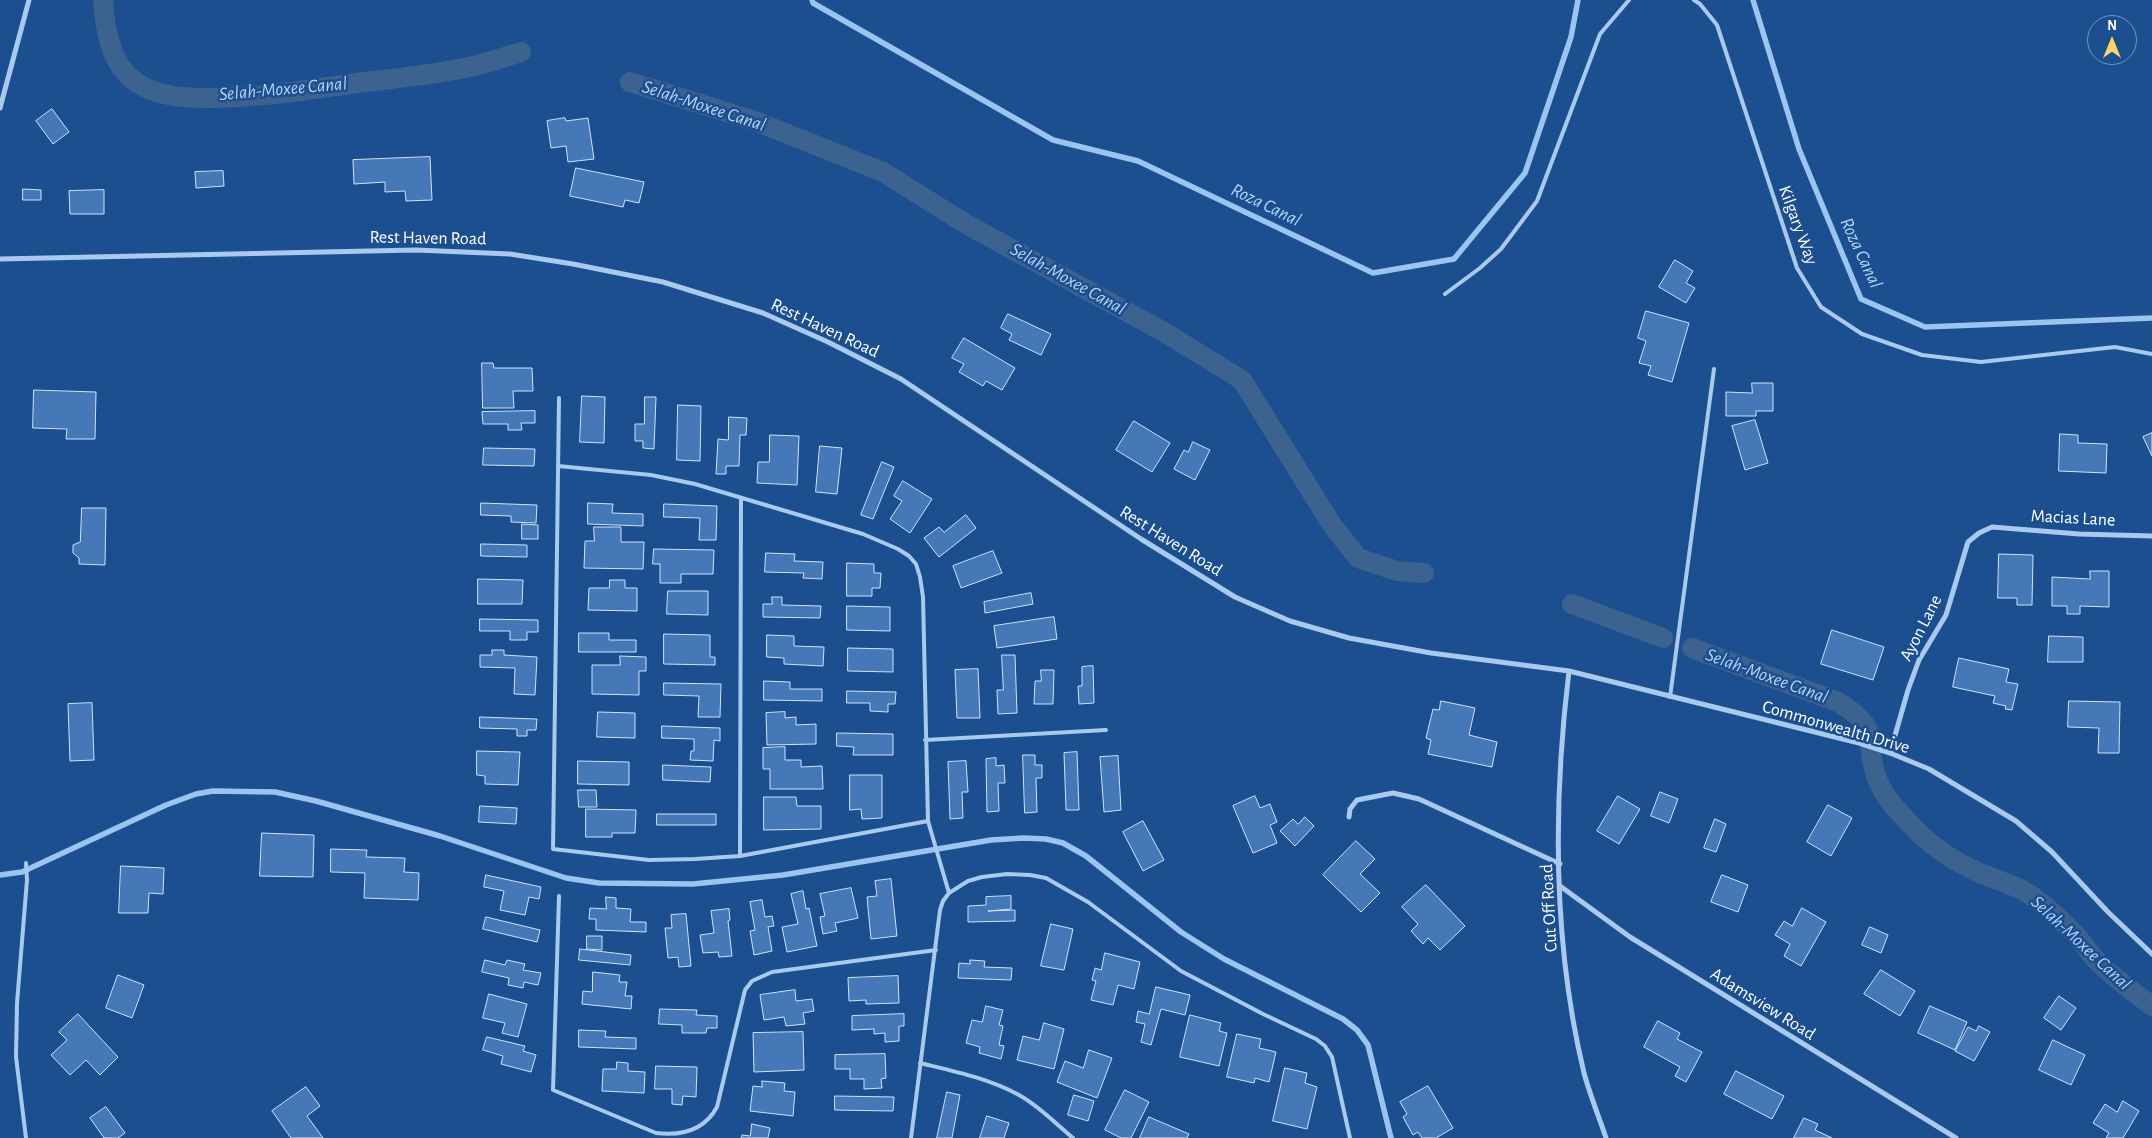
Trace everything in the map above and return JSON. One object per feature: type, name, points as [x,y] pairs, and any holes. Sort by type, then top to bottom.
[{"type":"street","points":[[0,108],[29,0]]},
{"type":"street","name":"Rest Haven Road","points":[[0,259],[416,250],[510,254],[573,264],[663,282],[763,313],[828,342],[901,379],[1141,539],[1235,597],[1283,618],[1349,638],[1431,653],[1569,672]]},
{"type":"street","name":"Macias Lane","points":[[1992,527],[2079,534],[2152,536]]},
{"type":"street","name":"Ayon Lane","points":[[1890,753],[1908,690],[1919,660],[1946,615],[1968,542],[1979,533],[1992,527]]},
{"type":"street","name":"Commonwealth Drive","points":[[1569,672],[1880,749],[1929,769],[2016,821],[2052,852],[2108,912],[2152,954]]},
{"type":"street","name":"Cut Off Road","points":[[1569,672],[1561,741],[1558,810],[1560,886],[1566,961],[1575,1026],[1585,1074],[1606,1138]]},
{"type":"street","points":[[1349,817],[1350,809],[1357,800],[1393,793],[1419,799],[1560,864]]},
{"type":"street","name":"Adamsview Road","points":[[1560,886],[1630,937],[1956,1138]]},
{"type":"lane","points":[[1445,294],[1480,268],[1501,249],[1537,201],[1600,34],[1629,0]]},
{"type":"lane","name":"Kilgary Way","points":[[1694,0],[1700,4],[1717,25],[1797,268],[1821,307],[1862,334],[1922,355],[1981,362],[2116,347],[2152,354]]},
{"type":"lane","points":[[1670,697],[1714,369]]},
{"type":"lane","points":[[559,398],[553,849],[649,860],[740,856],[928,821]]},
{"type":"lane","points":[[558,466],[651,475],[695,484],[863,534],[898,549],[916,564],[923,597],[928,821],[949,893]]},
{"type":"lane","points":[[740,856],[741,498]]},
{"type":"lane","points":[[925,740],[1106,730]]},
{"type":"lane","points":[[26,862],[27,880],[17,1003],[16,1057],[26,1138]]},
{"type":"lane","points":[[910,1138],[940,910],[943,901],[949,893],[968,881],[1007,874],[1046,878],[1088,902],[1181,971],[1263,1014],[1316,1039],[1325,1046],[1332,1057],[1350,1138]]},
{"type":"lane","points":[[559,896],[553,1090],[656,1133],[674,1135],[689,1132],[711,1118],[717,1107],[745,990],[752,981],[772,972],[936,950]]},
{"type":"lane","points":[[920,1063],[966,1074],[1011,1091],[1037,1107],[1073,1138]]},
{"type":"building","points":[[52,109],[69,132],[53,144],[36,121]]},
{"type":"building","points":[[565,118],[566,121],[588,118],[594,159],[568,162],[566,146],[551,148],[547,121]]},
{"type":"building","points":[[430,157],[432,200],[406,201],[405,191],[385,192],[385,182],[354,184],[353,160]]},
{"type":"building","points":[[576,168],[644,182],[639,203],[625,200],[623,207],[570,196]]},
{"type":"building","points":[[223,171],[224,186],[196,188],[195,172]]},
{"type":"building","points":[[23,189],[41,190],[41,200],[23,200]]},
{"type":"building","points":[[104,190],[104,214],[70,214],[69,191]]},
{"type":"building","points":[[1675,260],[1693,271],[1686,283],[1695,288],[1686,303],[1659,287]]},
{"type":"building","points":[[1646,311],[1689,323],[1672,382],[1648,375],[1651,366],[1639,363],[1646,341],[1638,338]]},
{"type":"building","points":[[1008,314],[1051,334],[1041,355],[1009,340],[1012,334],[1001,328]]},
{"type":"building","points":[[964,338],[1015,368],[1002,390],[986,381],[983,386],[959,372],[964,364],[952,358]]},
{"type":"building","points":[[482,363],[493,363],[494,368],[532,368],[533,391],[513,391],[514,408],[483,408]]},
{"type":"building","points":[[1752,383],[1773,383],[1773,411],[1756,411],[1756,416],[1726,416],[1726,392],[1752,393]]},
{"type":"building","points":[[34,390],[96,392],[95,439],[66,439],[67,429],[33,428]]},
{"type":"building","points":[[582,396],[605,397],[604,443],[580,442]]},
{"type":"building","points":[[645,397],[656,397],[654,449],[643,448],[643,441],[635,441],[635,424],[644,424]]},
{"type":"building","points":[[678,405],[701,406],[700,461],[677,460]]},
{"type":"building","points":[[535,411],[535,423],[521,423],[522,430],[508,430],[508,424],[483,424],[482,412]]},
{"type":"building","points":[[729,417],[747,418],[746,435],[740,435],[739,466],[726,466],[726,474],[716,474],[718,439],[728,440]]},
{"type":"building","points":[[1755,420],[1768,463],[1745,470],[1732,426]]},
{"type":"building","points":[[1134,421],[1170,443],[1152,472],[1116,450]]},
{"type":"building","points":[[2152,433],[2152,456],[2143,437]]},
{"type":"building","points":[[2060,434],[2078,435],[2078,443],[2107,444],[2106,473],[2059,471]]},
{"type":"building","points":[[770,435],[799,436],[797,485],[757,483],[758,462],[769,462]]},
{"type":"building","points":[[1193,442],[1210,450],[1195,480],[1174,469],[1184,450],[1188,452]]},
{"type":"building","points":[[820,446],[842,448],[837,494],[816,492]]},
{"type":"building","points":[[484,448],[535,449],[534,466],[483,465]]},
{"type":"building","points":[[882,462],[894,467],[873,519],[861,515]]},
{"type":"building","points":[[903,481],[932,499],[910,533],[890,519],[902,501],[894,496]]},
{"type":"building","points":[[481,503],[537,505],[536,523],[511,522],[511,516],[481,515]]},
{"type":"building","points":[[588,503],[613,504],[612,513],[643,514],[643,526],[588,524]]},
{"type":"building","points":[[664,504],[717,506],[716,540],[699,540],[700,518],[664,517]]},
{"type":"building","points":[[82,508],[106,508],[105,565],[79,564],[79,558],[73,553],[73,545],[80,542]]},
{"type":"building","points":[[966,515],[976,528],[939,557],[924,538],[939,527],[944,532]]},
{"type":"building","points":[[522,524],[538,525],[538,539],[522,539]]},
{"type":"building","points":[[594,527],[621,527],[621,542],[644,542],[643,569],[584,568],[585,541],[594,541]]},
{"type":"building","points":[[481,544],[527,545],[527,557],[481,556]]},
{"type":"building","points":[[654,549],[714,550],[713,574],[681,574],[681,583],[660,583],[660,564],[653,564]]},
{"type":"building","points":[[993,551],[1002,573],[961,588],[953,566]]},
{"type":"building","points":[[766,553],[795,554],[794,561],[823,562],[822,579],[803,578],[804,573],[765,572]]},
{"type":"building","points":[[1999,554],[2033,555],[2032,605],[2017,605],[2017,598],[1998,598]]},
{"type":"building","points":[[847,563],[874,564],[874,573],[881,573],[880,588],[872,588],[872,596],[847,596]]},
{"type":"building","points":[[2090,571],[2109,571],[2109,607],[2080,606],[2080,614],[2067,614],[2067,606],[2052,606],[2052,577],[2090,579]]},
{"type":"building","points":[[478,579],[523,580],[522,604],[478,604]]},
{"type":"building","points":[[610,580],[625,580],[625,588],[637,588],[637,611],[588,610],[589,588],[609,588]]},
{"type":"building","points":[[668,591],[708,591],[708,615],[667,614]]},
{"type":"building","points":[[1031,593],[1033,604],[985,613],[984,602]]},
{"type":"building","points":[[772,597],[782,597],[782,605],[821,606],[820,618],[763,617],[763,604],[772,604]]},
{"type":"building","points":[[847,606],[890,607],[890,631],[847,630]]},
{"type":"building","points":[[1054,617],[1057,639],[997,648],[994,626]]},
{"type":"building","points":[[480,619],[538,620],[538,632],[527,632],[527,640],[510,640],[510,631],[480,631]]},
{"type":"building","points":[[1832,630],[1884,647],[1873,680],[1821,664]]},
{"type":"building","points":[[579,633],[609,633],[609,640],[636,640],[636,652],[579,652]]},
{"type":"building","points":[[664,634],[710,635],[710,657],[715,657],[715,665],[664,664]]},
{"type":"building","points":[[767,635],[794,636],[794,646],[824,647],[823,666],[784,664],[784,658],[767,657]]},
{"type":"building","points":[[2049,636],[2083,637],[2083,662],[2048,662]]},
{"type":"building","points":[[848,648],[893,649],[893,672],[848,671]]},
{"type":"building","points":[[492,650],[504,650],[504,655],[537,657],[535,695],[514,694],[515,668],[480,667],[480,655],[492,655]]},
{"type":"building","points":[[1002,655],[1015,655],[1017,713],[998,714],[997,690],[1003,690]]},
{"type":"building","points":[[620,656],[646,657],[646,671],[639,671],[639,695],[592,694],[592,665],[620,665]]},
{"type":"building","points":[[1959,658],[2009,669],[2006,682],[2018,684],[2012,710],[2005,709],[2006,706],[1993,703],[1995,696],[1953,687]]},
{"type":"building","points":[[1093,666],[1094,703],[1079,704],[1078,686],[1082,686],[1082,667]]},
{"type":"building","points":[[978,669],[980,718],[957,718],[955,670]]},
{"type":"building","points":[[1041,670],[1054,670],[1053,704],[1034,704],[1035,681],[1041,681]]},
{"type":"building","points":[[764,681],[790,682],[790,689],[822,689],[822,701],[764,700]]},
{"type":"building","points":[[664,683],[721,684],[720,717],[698,717],[699,696],[664,695]]},
{"type":"building","points":[[847,691],[896,692],[895,704],[888,704],[888,712],[870,711],[870,703],[847,703]]},
{"type":"building","points":[[1441,701],[1475,708],[1469,735],[1497,742],[1492,767],[1428,754],[1431,740],[1426,738],[1433,709],[1439,710]]},
{"type":"building","points":[[2069,701],[2120,702],[2119,753],[2098,753],[2099,728],[2068,727]]},
{"type":"building","points":[[92,703],[94,760],[70,761],[68,704]]},
{"type":"building","points":[[598,712],[635,713],[635,738],[597,737]]},
{"type":"building","points":[[785,712],[785,718],[796,717],[796,725],[816,724],[816,744],[767,745],[766,713]]},
{"type":"building","points":[[480,717],[537,719],[536,730],[527,730],[527,736],[517,736],[517,729],[480,728]]},
{"type":"building","points":[[662,726],[720,728],[720,741],[714,740],[713,761],[690,760],[691,751],[694,751],[694,739],[662,738]]},
{"type":"building","points":[[837,733],[893,734],[893,755],[853,755],[854,747],[837,746]]},
{"type":"building","points":[[785,747],[785,760],[801,760],[801,767],[822,766],[823,789],[770,789],[770,769],[763,769],[763,748]]},
{"type":"building","points":[[477,751],[520,752],[518,785],[485,784],[485,776],[477,775]]},
{"type":"building","points":[[1077,752],[1079,810],[1066,810],[1064,753]]},
{"type":"building","points":[[1023,755],[1035,755],[1035,765],[1042,765],[1042,778],[1036,778],[1037,812],[1025,813]]},
{"type":"building","points":[[1118,756],[1121,810],[1104,812],[1100,757]]},
{"type":"building","points":[[996,758],[996,766],[1004,765],[1005,783],[998,783],[999,811],[987,812],[986,759]]},
{"type":"building","points":[[578,761],[629,762],[629,785],[578,784]]},
{"type":"building","points":[[966,761],[968,792],[962,792],[963,818],[950,819],[948,762]]},
{"type":"building","points":[[663,765],[711,767],[710,782],[663,780]]},
{"type":"building","points":[[850,775],[882,775],[882,818],[862,819],[861,809],[850,810]]},
{"type":"building","points":[[578,790],[596,790],[597,807],[579,807]]},
{"type":"building","points":[[1660,792],[1678,799],[1669,823],[1651,816]]},
{"type":"building","points":[[1255,796],[1260,808],[1270,804],[1277,822],[1270,825],[1277,843],[1253,853],[1233,806]]},
{"type":"building","points":[[1618,796],[1640,809],[1619,844],[1597,831]]},
{"type":"building","points":[[764,797],[796,797],[797,806],[821,806],[821,829],[764,830]]},
{"type":"building","points":[[1828,805],[1852,818],[1831,856],[1807,842]]},
{"type":"building","points":[[480,806],[517,808],[516,824],[479,822]]},
{"type":"building","points":[[586,809],[636,810],[635,833],[612,833],[612,837],[586,837]]},
{"type":"building","points":[[657,814],[716,814],[716,825],[657,825]]},
{"type":"building","points":[[1305,817],[1314,826],[1295,846],[1280,831],[1293,819],[1298,824]]},
{"type":"building","points":[[1715,819],[1726,824],[1716,852],[1704,848]]},
{"type":"building","points":[[1143,821],[1164,860],[1143,871],[1123,832]]},
{"type":"building","points":[[262,833],[314,835],[313,877],[260,876]]},
{"type":"building","points":[[1356,841],[1375,859],[1360,874],[1380,893],[1361,912],[1323,875]]},
{"type":"building","points":[[331,849],[367,850],[366,857],[405,858],[404,872],[419,873],[418,900],[364,898],[365,873],[331,872]]},
{"type":"building","points":[[121,866],[164,868],[163,894],[149,893],[148,913],[119,913]]},
{"type":"building","points":[[486,875],[541,887],[539,899],[529,897],[525,915],[500,910],[504,891],[484,887]]},
{"type":"building","points":[[1722,875],[1748,885],[1738,912],[1711,902]]},
{"type":"building","points":[[891,879],[897,936],[871,939],[867,897],[877,896],[875,881]]},
{"type":"building","points":[[1426,885],[1465,926],[1440,950],[1428,938],[1423,944],[1411,931],[1418,924],[1402,907]]},
{"type":"building","points":[[851,888],[858,918],[835,923],[837,931],[823,934],[820,917],[825,916],[820,894]]},
{"type":"building","points":[[803,891],[806,909],[809,908],[817,946],[787,952],[782,927],[798,924],[791,894]]},
{"type":"building","points":[[1011,896],[1011,909],[988,911],[1015,910],[1015,921],[968,922],[968,906],[986,905],[986,897]]},
{"type":"building","points":[[606,897],[616,898],[616,908],[631,909],[630,922],[646,922],[646,932],[596,930],[596,919],[589,919],[590,908],[606,909]]},
{"type":"building","points":[[762,900],[765,917],[772,916],[774,926],[768,927],[772,951],[754,955],[750,931],[755,930],[750,902]]},
{"type":"building","points":[[1802,908],[1826,922],[1801,966],[1784,956],[1790,944],[1775,935],[1784,921],[1792,926]]},
{"type":"building","points":[[729,909],[730,920],[728,921],[732,956],[719,957],[718,952],[703,953],[700,935],[714,933],[711,911]]},
{"type":"building","points":[[686,914],[691,966],[679,967],[678,957],[668,958],[665,928],[672,928],[671,915]]},
{"type":"building","points":[[486,917],[540,930],[537,942],[483,929]]},
{"type":"building","points":[[1051,924],[1073,929],[1064,970],[1041,966]]},
{"type":"building","points":[[1870,927],[1888,935],[1881,953],[1862,945]]},
{"type":"building","points":[[587,936],[602,936],[602,950],[587,949]]},
{"type":"building","points":[[580,949],[631,955],[630,965],[579,960]]},
{"type":"building","points":[[1105,953],[1140,962],[1134,989],[1118,985],[1113,1005],[1091,1000],[1096,981],[1092,980],[1095,968],[1101,970]]},
{"type":"building","points":[[485,960],[505,965],[507,960],[525,964],[523,970],[541,973],[538,985],[524,982],[523,988],[508,985],[509,978],[482,972]]},
{"type":"building","points":[[970,960],[985,961],[984,967],[1012,968],[1011,980],[958,978],[959,963],[970,964]]},
{"type":"building","points":[[1881,970],[1915,991],[1900,1016],[1864,994]]},
{"type":"building","points":[[593,972],[620,975],[619,982],[627,982],[625,996],[632,996],[631,1009],[582,1004],[583,991],[592,992]]},
{"type":"building","points":[[118,975],[144,985],[132,1018],[106,1008]]},
{"type":"building","points":[[898,976],[899,1003],[866,1004],[866,1000],[849,1001],[848,978]]},
{"type":"building","points":[[1156,987],[1190,995],[1185,1015],[1161,1009],[1151,1045],[1141,1042],[1145,1024],[1136,1022],[1138,1011],[1149,1014]]},
{"type":"building","points":[[795,990],[796,1001],[812,999],[814,1011],[803,1013],[805,1024],[786,1026],[784,1017],[764,1020],[760,995]]},
{"type":"building","points":[[489,994],[527,1004],[518,1037],[502,1033],[505,1023],[483,1018]]},
{"type":"building","points":[[2059,996],[2076,1008],[2061,1030],[2044,1018]]},
{"type":"building","points":[[986,1006],[1003,1010],[999,1025],[1003,1026],[999,1045],[1004,1046],[1001,1059],[979,1053],[980,1047],[966,1043],[972,1020],[982,1022]]},
{"type":"building","points":[[1930,1006],[1967,1022],[1955,1050],[1918,1033]]},
{"type":"building","points":[[660,1009],[697,1010],[696,1015],[717,1016],[717,1028],[707,1028],[706,1033],[682,1033],[682,1025],[659,1024]]},
{"type":"building","points":[[78,1014],[118,1057],[100,1075],[86,1060],[70,1075],[51,1055],[67,1040],[59,1032]]},
{"type":"building","points":[[904,1014],[904,1026],[899,1026],[899,1041],[885,1042],[885,1033],[874,1034],[874,1029],[852,1030],[852,1016]]},
{"type":"building","points":[[1190,1015],[1221,1023],[1219,1031],[1227,1033],[1219,1066],[1180,1057]]},
{"type":"building","points":[[1658,1021],[1680,1033],[1677,1039],[1702,1052],[1686,1082],[1675,1076],[1680,1067],[1644,1047]]},
{"type":"building","points":[[1044,1023],[1064,1029],[1054,1069],[1017,1060],[1023,1036],[1039,1040]]},
{"type":"building","points":[[1979,1026],[1990,1032],[1974,1061],[1955,1051],[1968,1027],[1976,1031]]},
{"type":"building","points":[[579,1030],[606,1031],[605,1037],[636,1038],[636,1049],[579,1047]]},
{"type":"building","points":[[803,1032],[804,1070],[754,1072],[753,1033]]},
{"type":"building","points":[[1237,1034],[1261,1039],[1259,1048],[1276,1052],[1269,1082],[1255,1078],[1254,1083],[1227,1077]]},
{"type":"building","points":[[487,1037],[525,1046],[523,1051],[536,1055],[531,1072],[501,1064],[503,1056],[483,1050]]},
{"type":"building","points":[[2053,1040],[2085,1055],[2071,1085],[2039,1070]]},
{"type":"building","points":[[1089,1050],[1112,1058],[1097,1098],[1057,1082],[1065,1061],[1083,1068]]},
{"type":"building","points":[[885,1054],[886,1078],[881,1079],[882,1088],[864,1089],[864,1079],[850,1079],[850,1069],[835,1069],[835,1055]]},
{"type":"building","points":[[617,1062],[628,1063],[628,1071],[645,1072],[644,1093],[602,1091],[603,1069],[616,1069]]},
{"type":"building","points":[[656,1066],[697,1067],[696,1097],[683,1096],[682,1105],[672,1104],[672,1089],[655,1089]]},
{"type":"building","points":[[1285,1068],[1307,1073],[1305,1083],[1317,1087],[1307,1129],[1273,1121]]},
{"type":"building","points":[[1736,1071],[1784,1096],[1772,1119],[1724,1094]]},
{"type":"building","points":[[762,1081],[785,1083],[784,1091],[795,1092],[793,1116],[750,1111],[753,1086],[762,1087]]},
{"type":"building","points":[[1428,1086],[1453,1128],[1436,1138],[1422,1138],[1418,1132],[1413,1135],[1403,1117],[1407,1114],[1400,1102]]},
{"type":"building","points":[[306,1087],[320,1106],[307,1116],[323,1138],[291,1138],[272,1111]]},
{"type":"building","points":[[1125,1090],[1149,1102],[1131,1138],[1121,1138],[1105,1130]]},
{"type":"building","points":[[947,1092],[960,1095],[952,1138],[937,1138]]},
{"type":"building","points":[[1074,1095],[1094,1101],[1088,1121],[1068,1115]]},
{"type":"building","points":[[835,1096],[894,1097],[893,1111],[835,1110]]},
{"type":"building","points":[[2123,1101],[2139,1111],[2123,1138],[2106,1138],[2109,1133],[2093,1123],[2105,1104],[2117,1112]]},
{"type":"building","points":[[106,1107],[125,1133],[118,1138],[104,1138],[90,1118]]},
{"type":"building","points":[[987,1116],[1009,1123],[1004,1138],[980,1138]]},
{"type":"building","points":[[1149,1117],[1189,1134],[1187,1138],[1140,1138]]},
{"type":"building","points":[[1804,1118],[1818,1124],[1815,1130],[1832,1138],[1794,1138]]},
{"type":"building","points":[[752,1124],[770,1128],[768,1138],[741,1138],[742,1135],[750,1136]]},
{"type":"waterway","name":"Selah-Moxee Canal","points":[[103,0],[107,34],[120,66],[136,82],[146,88],[176,96],[226,98],[292,92],[445,72],[521,52]]},
{"type":"waterway","name":"Roza Canal","points":[[812,0],[813,3],[1053,140],[1138,161],[1373,273],[1454,259],[1525,173],[1571,37],[1578,0]]},
{"type":"waterway","name":"Roza Canal","points":[[1753,0],[1799,149],[1861,299],[1925,327],[2152,318]]},
{"type":"waterway","name":"Selah-Moxee Canal","points":[[630,82],[755,121],[883,172],[966,224],[1164,332],[1242,380],[1332,525],[1358,558],[1397,571],[1424,573]]},
{"type":"waterway","name":"Selah-Moxee Canal","points":[[1572,604],[1663,638]]},
{"type":"waterway","name":"Selah-Moxee Canal","points":[[1692,648],[1838,702],[1853,712],[1862,721],[1870,737],[1873,767],[1881,788],[1895,808],[1917,831],[1939,850],[1963,865],[2016,887],[2035,898],[2072,931],[2096,960],[2152,1006]]},
{"type":"waterway","points":[[0,875],[22,872],[166,805],[196,794],[213,791],[275,792],[316,801],[440,836],[566,878],[599,883],[693,884],[783,875],[991,840],[1046,839],[1063,843],[1086,856],[1181,932],[1224,959],[1343,1019],[1357,1030],[1368,1045],[1391,1138]]}]
